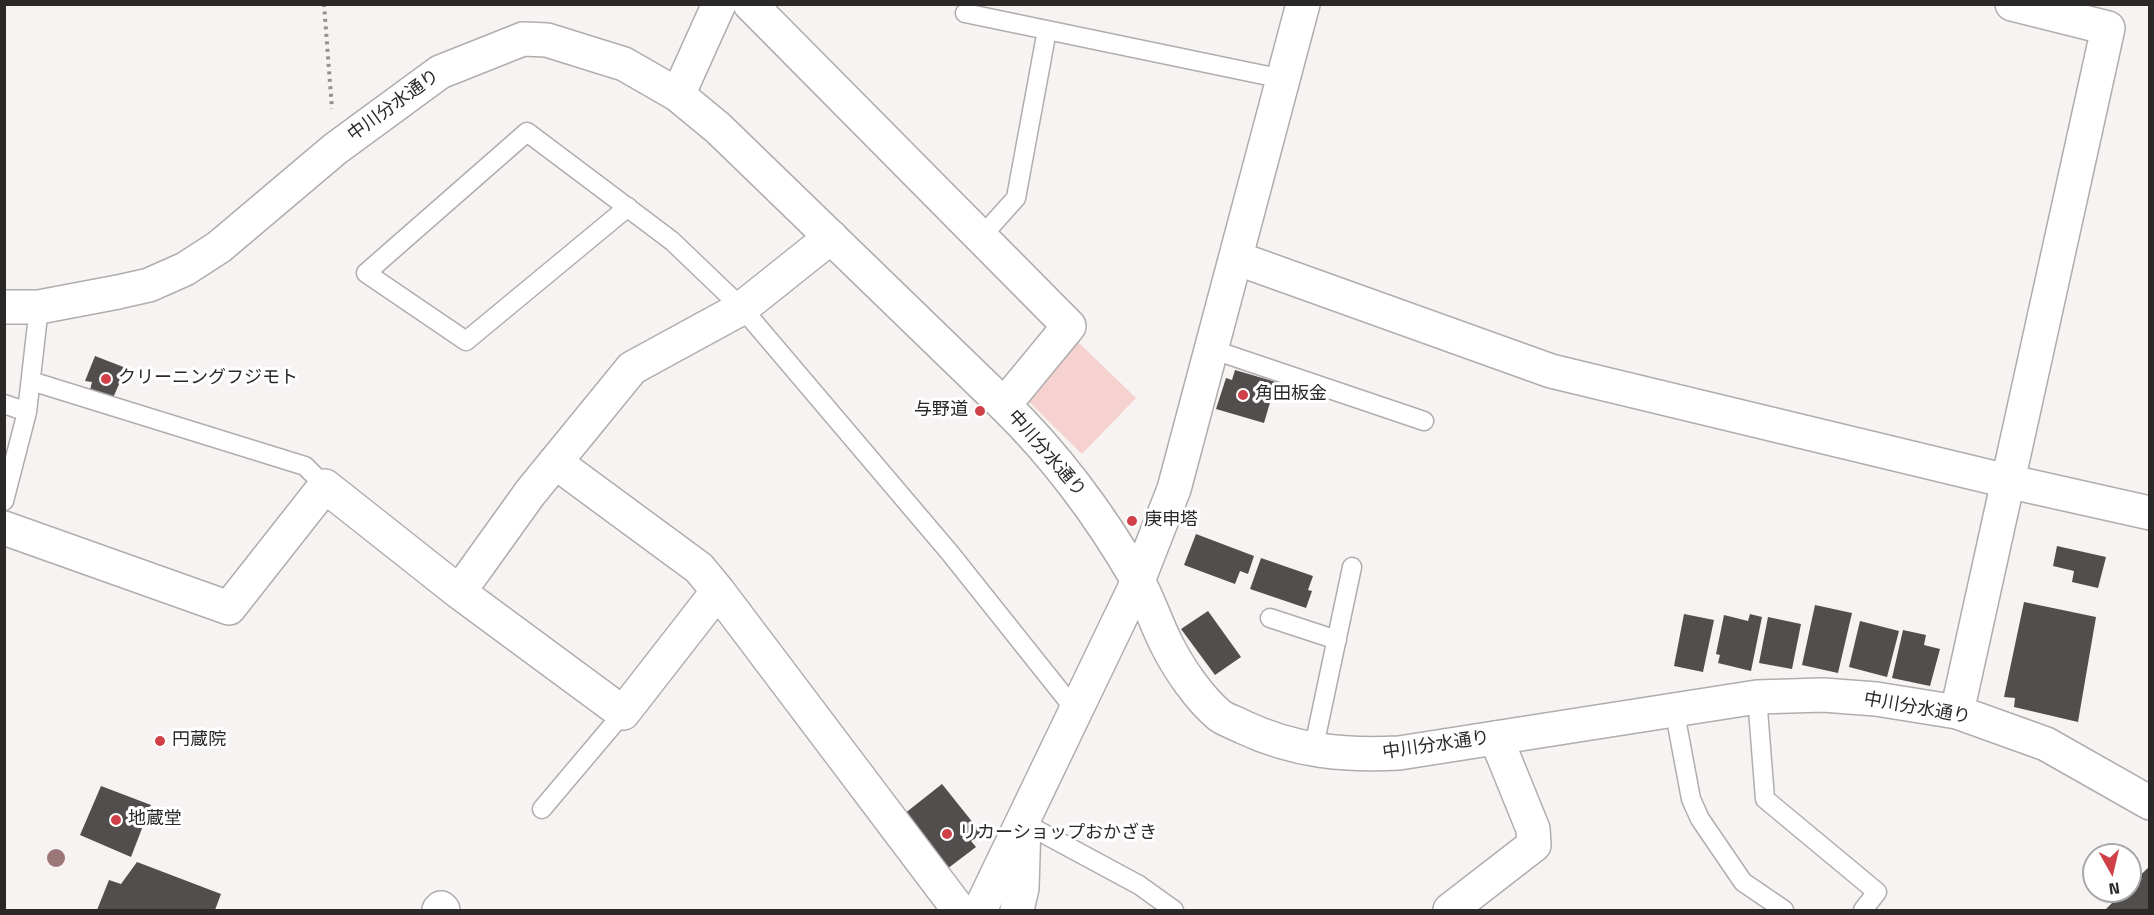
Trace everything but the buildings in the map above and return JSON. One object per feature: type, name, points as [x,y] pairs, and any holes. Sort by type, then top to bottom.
[{"type":"street","points":[[678,95],[719,4]]},
{"type":"street","points":[[750,4],[1069,326],[1004,405]]},
{"type":"street","points":[[980,910],[1024,823],[1138,581],[1174,489],[1303,4]]},
{"type":"street","points":[[1957,712],[2108,27],[2012,4]]},
{"type":"street","name":"中川分水通り","points":[[4,307],[39,307],[149,285],[185,269],[219,247],[335,149],[440,72],[523,39],[547,40],[624,64],[678,95],[718,128],[1033,433],[1102,521],[1138,581],[1167,647],[1195,687],[1220,715],[1264,736],[1313,751],[1359,755],[1399,753],[1674,708],[1757,697],[1855,697],[1957,712],[2046,744],[2150,803]]},
{"type":"street","points":[[459,592],[555,462],[632,368],[742,308],[831,237]]},
{"type":"street","points":[[1236,258],[1551,371],[2007,481],[2150,513]]},
{"type":"street","points":[[555,462],[699,568],[960,910]]},
{"type":"street","points":[[4,528],[229,608],[325,486],[459,592],[623,713],[718,591]]},
{"type":"street","points":[[1450,910],[1534,845],[1533,829],[1496,738]]},
{"type":"street","points":[[1017,910],[1022,888],[1024,823]]},
{"type":"lane","points":[[965,13],[1283,79]]},
{"type":"lane","points":[[981,237],[1016,198],[1047,30]]},
{"type":"lane","points":[[628,207],[466,341],[366,273],[527,132],[628,207],[672,241],[742,308],[950,553],[1076,711]]},
{"type":"lane","points":[[4,501],[27,412],[39,307]]},
{"type":"lane","points":[[1211,349],[1424,421]]},
{"type":"lane","points":[[31,381],[305,466],[325,486]]},
{"type":"lane","points":[[4,404],[27,412]]},
{"type":"lane","points":[[1313,751],[1352,567]]},
{"type":"lane","points":[[1270,618],[1337,640]]},
{"type":"lane","points":[[1757,697],[1765,799],[1877,892],[1863,910]]},
{"type":"lane","points":[[1674,708],[1691,799],[1700,819],[1743,882],[1784,910]]},
{"type":"lane","points":[[542,809],[623,713]]},
{"type":"lane","points":[[1024,823],[1139,885],[1174,910]]},
{"type":"path","points":[[324,4],[335,149]]},
{"type":"shaded area","points":[[1076,340],[1136,398],[1082,454],[1025,398]]},
{"type":"place","name":"クリーニングフジモト","points":[[106,379]]},
{"type":"place","name":"角田板金","points":[[1243,395]]},
{"type":"place","name":"与野道","points":[[980,411]]},
{"type":"place","name":"庚申塔","points":[[1132,521]]},
{"type":"place","name":"円蔵院","points":[[160,741]]},
{"type":"place","name":"地蔵堂","points":[[116,820]]},
{"type":"place","name":"リカーショップおかざき","points":[[947,834]]}]
